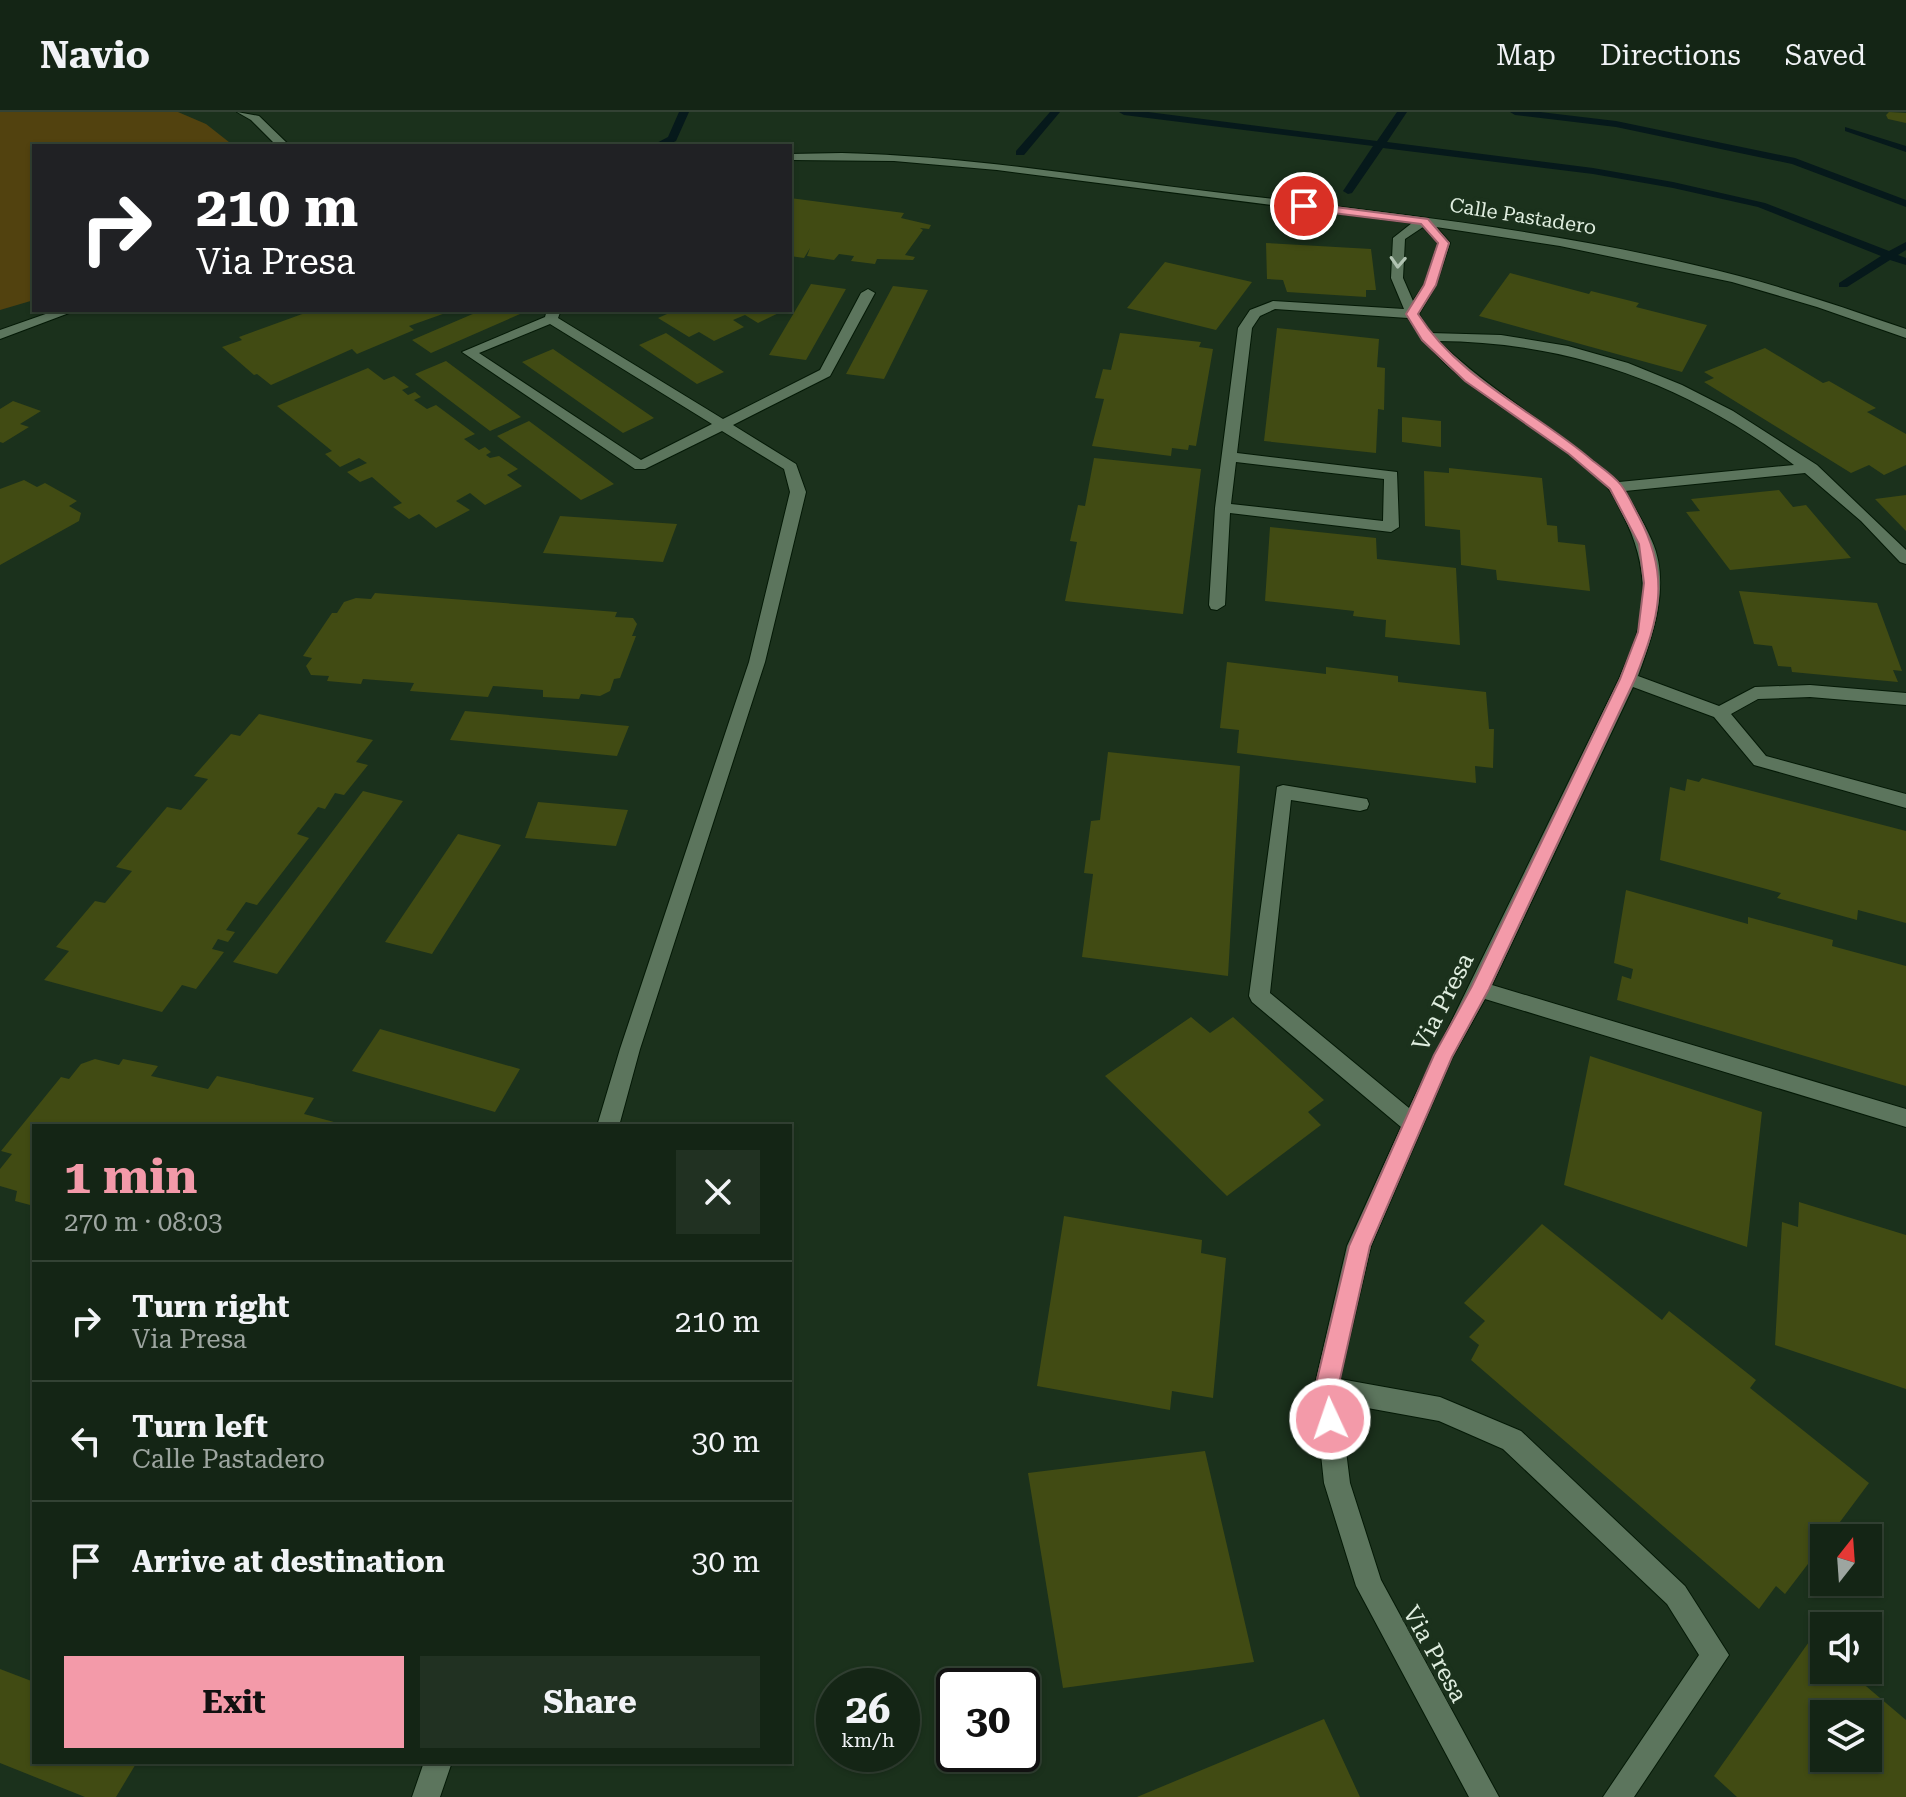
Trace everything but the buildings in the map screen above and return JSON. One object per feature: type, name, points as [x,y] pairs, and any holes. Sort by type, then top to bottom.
[{"type":"street","points":[[243,112],[255,118],[282,144]]},
{"type":"street","name":"Calle Pastadero","points":[[792,157],[946,161],[1424,221],[1591,247],[1732,277],[1837,307],[1906,334]]},
{"type":"street","points":[[1217,605],[1223,508],[1245,328],[1255,313],[1273,305],[1412,314],[1430,285],[1444,243],[1424,221]]},
{"type":"street","name":"Via Presa","points":[[1424,221],[1399,238],[1397,278],[1412,314],[1426,337],[1469,378],[1574,451],[1616,487],[1646,544],[1652,583],[1646,632],[1628,679],[1480,989],[1443,1055],[1359,1246],[1326,1388],[1337,1483],[1369,1586],[1485,1797]]},
{"type":"street","points":[[609,1124],[630,1049],[757,662],[798,492],[791,467],[720,425],[552,315],[469,352],[640,466],[720,425],[825,373],[868,293]]},
{"type":"street","points":[[0,335],[64,312]]},
{"type":"street","points":[[1426,337],[1510,340],[1571,351],[1697,396],[1812,468],[1873,522],[1906,559]]},
{"type":"street","points":[[1223,508],[1391,527],[1392,475],[1229,457]]},
{"type":"street","points":[[1616,487],[1812,468]]},
{"type":"street","points":[[1628,679],[1720,713],[1760,761],[1906,801]]},
{"type":"street","points":[[1720,713],[1755,693],[1810,691],[1906,699]]},
{"type":"street","points":[[1360,804],[1283,792],[1259,996],[1412,1123]]},
{"type":"street","points":[[1480,989],[1906,1118]]},
{"type":"street","points":[[1326,1388],[1440,1409],[1512,1440],[1676,1595],[1715,1655],[1617,1797]]},
{"type":"street","points":[[426,1797],[437,1764]]},
{"type":"shaded area","points":[[0,112],[178,112],[206,124],[231,144],[32,144],[32,301],[0,310]]},
{"type":"waterway","points":[[661,144],[672,139],[684,112]]},
{"type":"waterway","points":[[1020,153],[1055,112]]},
{"type":"waterway","points":[[1124,112],[1380,144]]},
{"type":"waterway","points":[[1380,144],[1402,112]]},
{"type":"waterway","points":[[1515,112],[1616,124],[1795,161],[1906,204]]},
{"type":"waterway","points":[[1849,129],[1906,149]]},
{"type":"waterway","points":[[1348,191],[1380,144]]},
{"type":"waterway","points":[[1380,144],[1593,171],[1673,185],[1761,205],[1889,255]]},
{"type":"waterway","points":[[1889,255],[1906,245]]},
{"type":"waterway","points":[[1843,285],[1889,255]]},
{"type":"waterway","points":[[1889,255],[1906,262]]},
{"type":"route","points":[[1304,206],[1424,221],[1444,243],[1430,285],[1412,314],[1426,337],[1469,378],[1574,451],[1616,487],[1646,544],[1652,583],[1646,632],[1628,679],[1480,989],[1443,1055],[1359,1246],[1326,1388],[1330,1419]]}]
